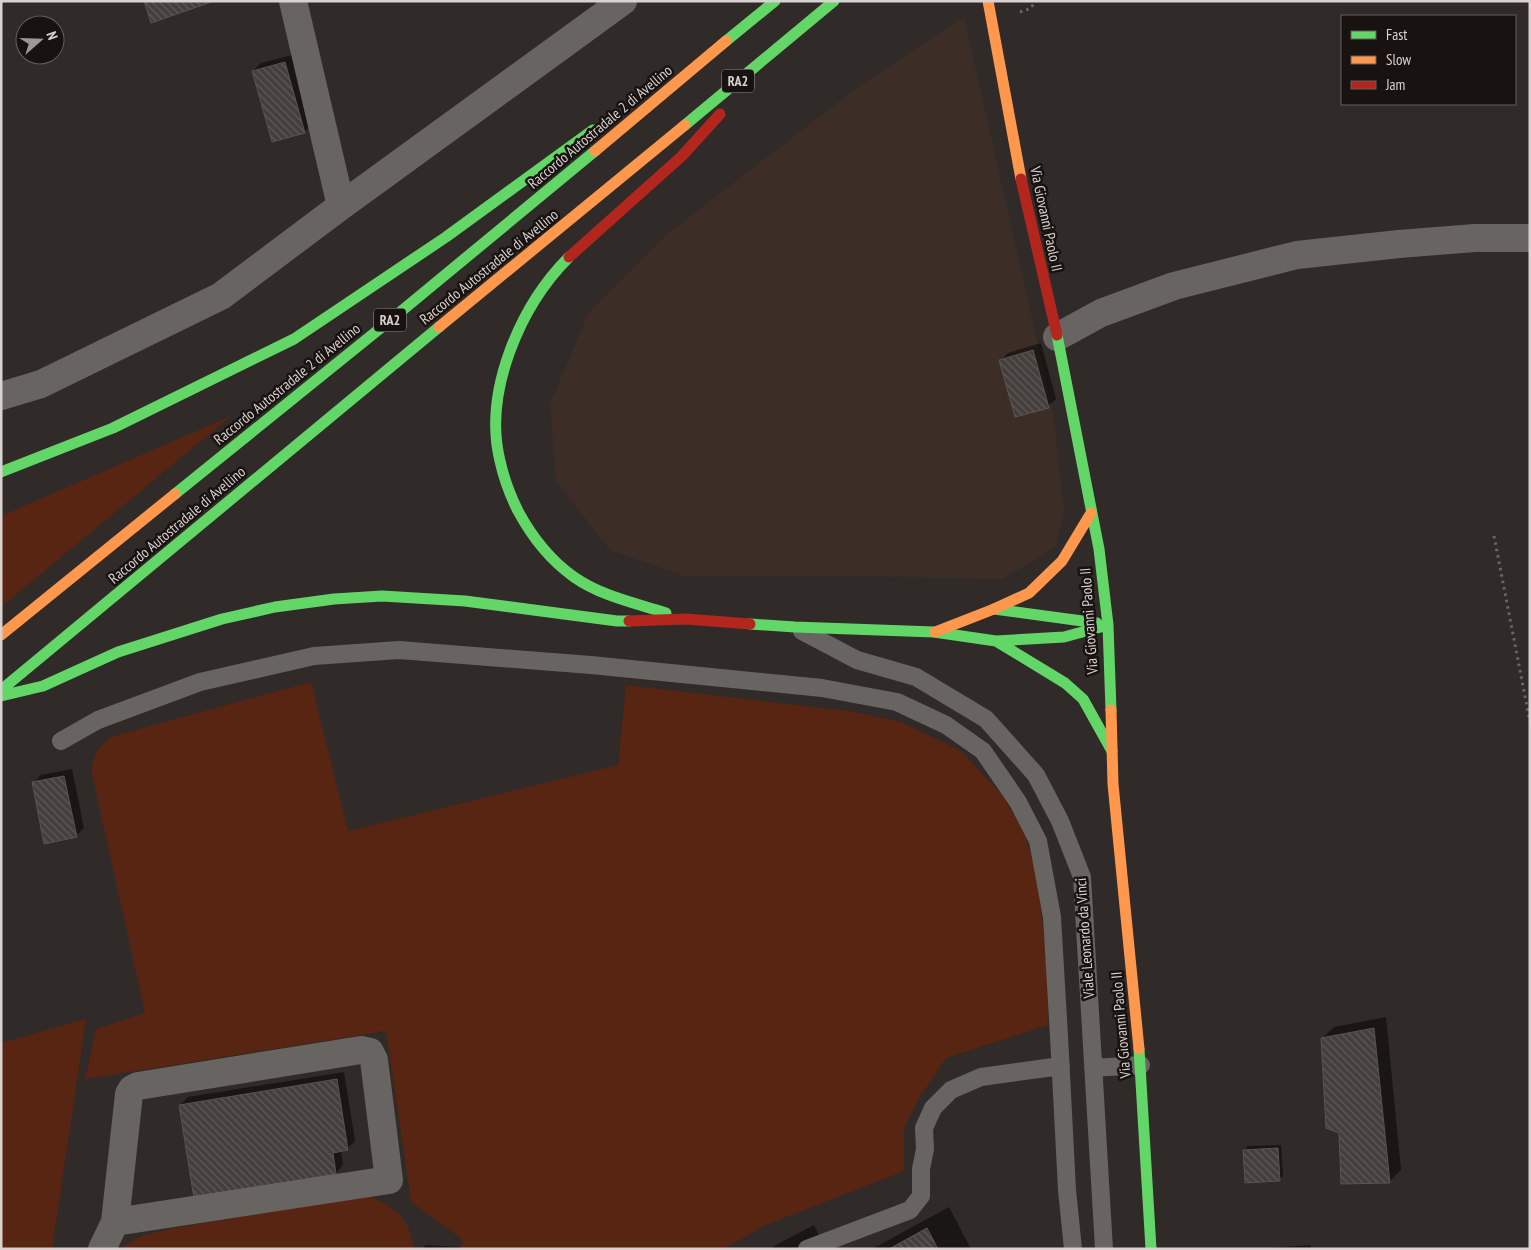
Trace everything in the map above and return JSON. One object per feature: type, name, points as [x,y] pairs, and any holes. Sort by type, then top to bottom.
[{"type":"main road","points":[[660,82],[770,1]]},
{"type":"main road","name":"Raccordo Autostradale 2 di Avellino","points":[[1,634],[386,324],[775,1]]},
{"type":"main road","name":"Raccordo Autostradale di Avellino","points":[[1,690],[834,1]]},
{"type":"main road","name":"Via Giovanni Paolo II","points":[[988,1],[1017,160],[1057,337],[1099,549],[1108,625],[1113,784],[1141,1065],[1151,1249]]},
{"type":"main road","points":[[686,620],[620,598],[585,583],[559,564],[536,541],[517,511],[503,478],[498,457],[496,401],[510,345],[540,292],[560,267],[609,220],[670,167],[780,46]]},
{"type":"main road","points":[[1,472],[113,428],[294,338],[446,237],[604,122]]},
{"type":"main road","points":[[934,632],[994,609],[1029,593],[1062,561],[1091,513]]},
{"type":"main road","points":[[1,696],[43,686],[118,652],[222,619],[275,607],[334,599],[382,596],[465,601],[617,621],[686,620],[794,627],[934,632],[996,642],[1064,637],[1108,625]]},
{"type":"main road","points":[[994,609],[1108,625]]},
{"type":"main road","points":[[996,642],[1065,683],[1083,699],[1112,751]]},
{"type":"street","points":[[294,1],[341,206]]},
{"type":"street","points":[[1,396],[41,384],[221,296],[341,206],[623,1]]},
{"type":"street","points":[[1057,337],[1102,313],[1174,286],[1297,255],[1476,238],[1530,238]]},
{"type":"street","points":[[102,1249],[114,1222],[129,1094],[132,1088],[361,1050],[370,1052],[374,1060],[389,1180],[114,1222]]},
{"type":"lane","name":"Viale Leonardo da Vinci","points":[[794,627],[857,660],[916,677],[986,719],[1036,775],[1060,821],[1082,877],[1104,1249]]},
{"type":"lane","points":[[61,741],[98,720],[200,682],[314,656],[399,650],[590,665],[822,688],[896,702],[946,725],[982,750],[1018,802],[1038,841],[1052,916],[1067,1190],[1073,1249]]},
{"type":"lane","points":[[1093,1068],[1141,1065]]},
{"type":"lane","points":[[807,1248],[910,1210],[921,1196],[925,1149],[924,1128],[933,1108],[951,1090],[981,1077],[1061,1066]]},
{"type":"path","points":[[1494,536],[1530,722]]},
{"type":"shaded area","points":[[964,17],[1053,411],[1064,511],[1056,546],[1003,579],[869,576],[685,576],[610,550],[556,481],[550,404],[589,312],[666,235],[850,93]]},
{"type":"shaded area","points":[[231,416],[1,607],[1,516]]},
{"type":"shaded area","points":[[311,682],[348,831],[618,765],[626,685],[854,712],[901,722],[961,751],[1003,796],[1025,835],[1037,875],[1047,965],[1048,1025],[946,1058],[919,1098],[904,1128],[904,1171],[766,1225],[723,1249],[462,1249],[462,1239],[411,1202],[386,1031],[85,1079],[96,1029],[145,1013],[91,770],[96,752],[110,737]]},
{"type":"shaded area","points":[[86,1019],[52,1249],[1,1249],[1,1043]]},
{"type":"shaded area","points":[[368,1196],[393,1209],[400,1215],[409,1229],[414,1249],[122,1249],[137,1238],[169,1229]]},
{"type":"building","points":[[144,1],[214,1],[151,23]]},
{"type":"building","points":[[285,62],[305,133],[272,142],[252,71]]},
{"type":"building","points":[[1033,350],[1049,408],[1015,417],[999,360]]},
{"type":"building","points":[[64,776],[77,837],[44,844],[32,782]]},
{"type":"building","points":[[1374,1028],[1390,1183],[1341,1184],[1339,1133],[1326,1128],[1321,1038]]},
{"type":"building","points":[[337,1079],[348,1150],[333,1153],[336,1174],[194,1198],[179,1105]]},
{"type":"building","points":[[1278,1148],[1280,1181],[1245,1183],[1243,1150]]},
{"type":"building","points":[[927,1228],[938,1249],[889,1249]]},
{"type":"traffic: fast","points":[[726,41],[775,1]]},
{"type":"traffic: fast","points":[[685,125],[834,1]]},
{"type":"traffic: fast","points":[[1,472],[113,428],[294,339],[446,237],[593,130]]},
{"type":"traffic: fast","points":[[175,494],[393,318],[595,151]]},
{"type":"traffic: fast","points":[[569,257],[551,277],[521,325],[501,379],[496,434],[505,481],[523,521],[542,547],[574,577],[595,589],[666,613]]},
{"type":"traffic: fast","points":[[1,690],[439,327]]},
{"type":"traffic: fast","points":[[1057,335],[1099,549],[1108,625],[1111,710]]},
{"type":"traffic: fast","points":[[1,696],[43,686],[118,652],[222,619],[275,607],[334,599],[382,596],[465,601],[629,621]]},
{"type":"traffic: fast","points":[[994,609],[1097,623]]},
{"type":"traffic: fast","points":[[750,624],[934,632],[996,641],[1064,637],[1108,625]]},
{"type":"traffic: fast","points":[[996,641],[1065,683],[1083,699],[1112,751]]},
{"type":"traffic: fast","points":[[1139,1049],[1151,1249]]},
{"type":"traffic: slow","points":[[988,1],[1021,179]]},
{"type":"traffic: slow","points":[[595,151],[726,41]]},
{"type":"traffic: slow","points":[[439,327],[685,125]]},
{"type":"traffic: slow","points":[[1,635],[175,494]]},
{"type":"traffic: slow","points":[[935,632],[1029,593],[1062,561],[1091,513]]},
{"type":"traffic: slow","points":[[1111,710],[1113,784],[1139,1049]]},
{"type":"traffic: jam","points":[[569,257],[682,156],[720,114]]},
{"type":"traffic: jam","points":[[1021,179],[1057,335]]},
{"type":"traffic: jam","points":[[629,621],[686,619],[750,624]]}]
